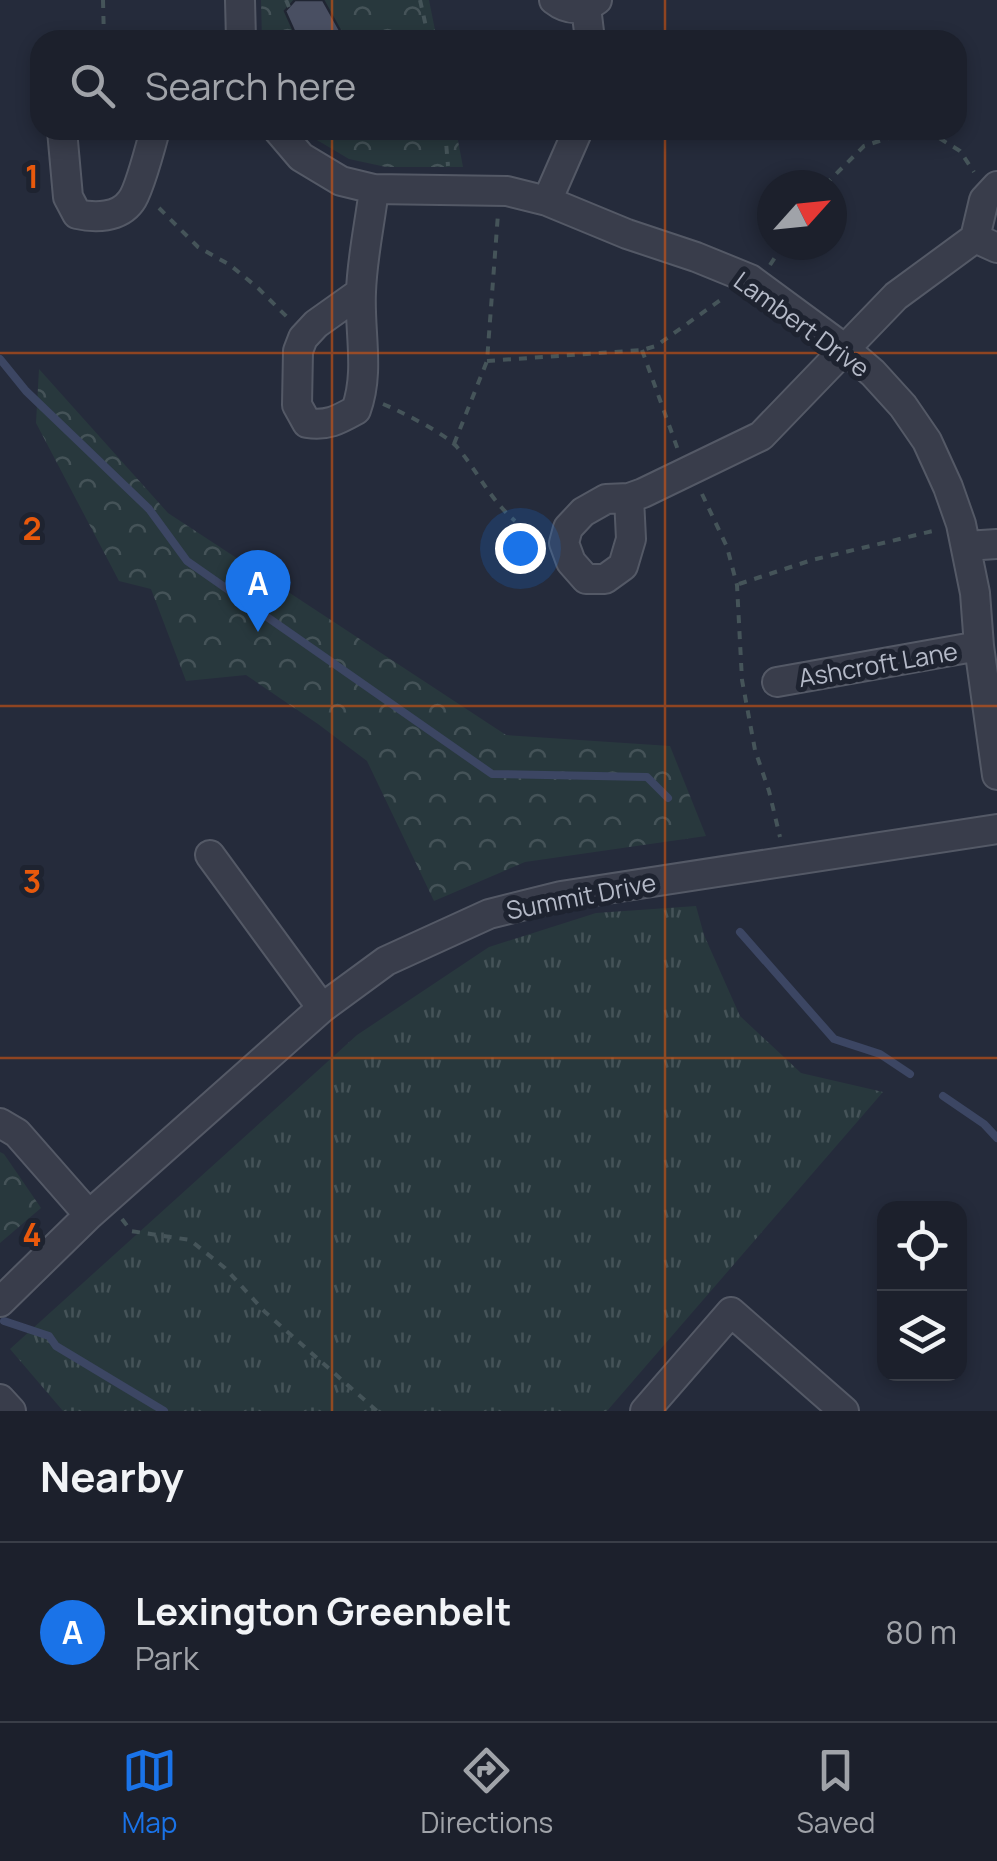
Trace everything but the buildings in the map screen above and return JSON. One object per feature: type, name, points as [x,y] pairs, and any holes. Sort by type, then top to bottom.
[{"type":"street","points":[[240,0],[240,30]]},
{"type":"street","points":[[554,0],[566,8],[591,4],[590,30]]},
{"type":"street","points":[[63,140],[68,197],[78,214],[97,218],[130,202],[152,140]]},
{"type":"street","name":"Lambert Drive","points":[[287,140],[301,157],[341,181],[374,190],[507,191],[547,202],[750,279],[873,374],[927,440],[963,535],[997,775]]},
{"type":"street","points":[[547,202],[574,140]]},
{"type":"street","points":[[360,292],[303,338],[298,351],[297,405],[307,423],[322,426],[338,420],[356,410],[361,396],[360,292],[374,190]]},
{"type":"street","points":[[629,498],[761,436],[896,296],[986,243],[984,200],[993,191]]},
{"type":"street","points":[[963,535],[997,544]]},
{"type":"street","name":"Ashcroft Lane","points":[[777,682],[979,646]]},
{"type":"street","name":"Summit Drive","points":[[0,1302],[98,1207],[322,1008],[386,962],[489,914],[561,896],[997,830]]},
{"type":"street","points":[[210,855],[322,1008]]},
{"type":"street","points":[[0,1123],[17,1133],[98,1207]]},
{"type":"street","points":[[645,1411],[731,1312],[844,1411]]},
{"type":"street","points":[[0,1399],[10,1411]]},
{"type":"path","points":[[103,0],[104,30]]},
{"type":"path","points":[[286,0],[290,6]]},
{"type":"path","points":[[420,0],[427,30]]},
{"type":"path","points":[[445,140],[448,191]]},
{"type":"path","points":[[840,170],[864,146],[882,140]]},
{"type":"path","points":[[942,140],[960,151],[993,191]]},
{"type":"path","points":[[454,444],[487,360],[497,216],[507,191]]},
{"type":"path","points":[[134,192],[148,198],[198,247],[230,265],[258,288],[303,338]]},
{"type":"path","points":[[487,360],[656,346],[776,260]]},
{"type":"path","points":[[642,350],[681,457],[708,503],[738,585],[742,680],[755,750],[770,791],[785,862]]},
{"type":"path","points":[[361,396],[397,410],[454,444],[496,504],[515,521]]},
{"type":"path","points":[[738,585],[812,560],[963,535]]},
{"type":"path","points":[[98,1207],[131,1231],[190,1240],[378,1411]]},
{"type":"green space","points":[[261,0],[429,0],[435,30],[262,30]]},
{"type":"green space","points":[[317,140],[458,140],[463,167],[386,167],[349,159]]},
{"type":"green space","points":[[39,369],[168,513],[506,735],[670,746],[706,836],[525,862],[434,901],[367,761],[246,675],[186,681],[151,589],[119,581],[36,423]]},
{"type":"green space","points":[[696,906],[704,935],[740,1016],[801,1073],[883,1092],[607,1411],[63,1411],[10,1349],[357,1035],[489,947],[596,913]]},
{"type":"green space","points":[[0,1152],[41,1208],[0,1243]]},
{"type":"waterway","points":[[0,359],[26,391],[149,509],[187,561],[492,774],[647,777],[668,798]]},
{"type":"waterway","points":[[740,932],[834,1039],[880,1054],[910,1074]]},
{"type":"waterway","points":[[943,1096],[984,1124],[997,1138]]},
{"type":"waterway","points":[[4,1321],[49,1336],[56,1346],[164,1411]]},
{"type":"place","name":"Lexington Greenbelt","points":[[258,632]]}]
